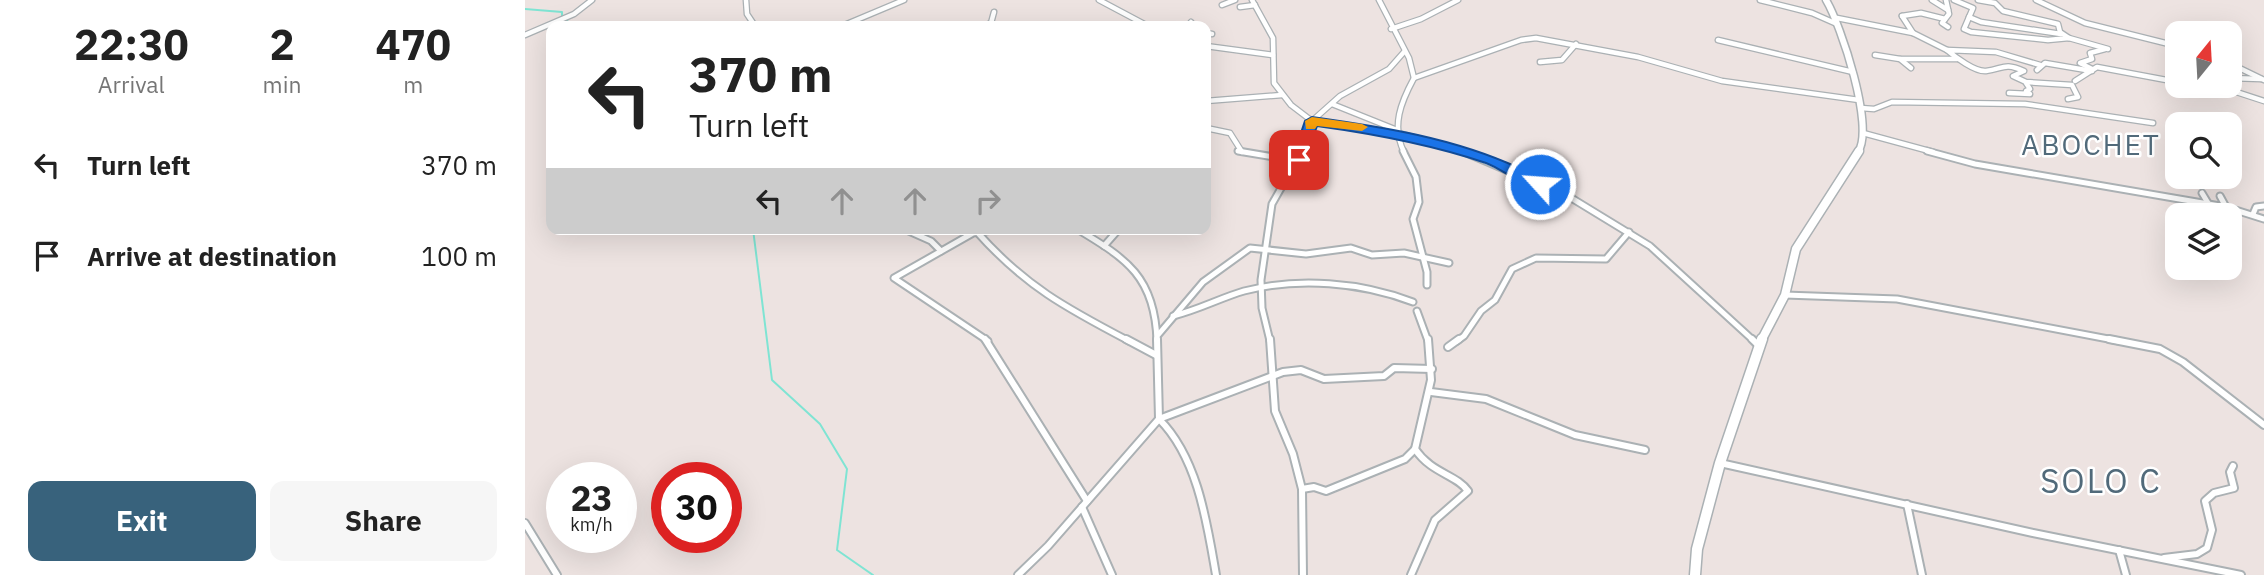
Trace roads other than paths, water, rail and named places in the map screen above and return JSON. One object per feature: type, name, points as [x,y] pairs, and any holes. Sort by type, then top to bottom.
[{"type":"main road","points":[[1695,575],[1697,549],[1720,463],[1759,346],[1785,295],[1796,249],[1826,198],[1862,147],[1860,104],[1853,72],[1838,21],[1826,0]]},
{"type":"street","points":[[560,21],[592,0]]},
{"type":"street","points":[[746,0],[747,13],[752,21]]},
{"type":"street","points":[[852,21],[875,10],[895,6],[904,0]]},
{"type":"street","points":[[1099,0],[1107,8],[1137,16],[1142,21]]},
{"type":"street","points":[[1221,5],[1235,0]]},
{"type":"street","points":[[1379,0],[1414,78]]},
{"type":"street","points":[[1391,29],[1457,4],[1458,0]]},
{"type":"street","points":[[1760,0],[1838,21],[1913,33],[1947,50],[1957,59],[1986,71],[1994,66],[2019,68],[2024,71],[2014,79],[2072,85],[2078,97],[2068,99]]},
{"type":"street","points":[[1932,0],[1941,9],[1948,10]]},
{"type":"street","points":[[1946,0],[1948,10],[1943,23],[1948,27]]},
{"type":"street","points":[[1954,0],[1973,8],[1964,29],[1979,34],[2000,36],[1998,32],[2049,40],[2066,37]]},
{"type":"street","points":[[1977,0],[1995,3],[2003,11],[2058,24],[2066,37]]},
{"type":"street","points":[[2036,0],[2085,23],[2165,43]]},
{"type":"street","points":[[1240,7],[1254,3],[1270,30],[1274,83],[1282,95],[1312,121],[1398,132]]},
{"type":"street","points":[[992,21],[994,12]]},
{"type":"street","points":[[1913,33],[1909,29],[1908,21],[1902,16],[1921,13],[1945,19]]},
{"type":"street","points":[[1969,17],[1981,22],[2029,27],[2108,49],[2092,52],[2092,60],[2080,63],[2092,70]]},
{"type":"street","points":[[525,36],[546,27]]},
{"type":"street","points":[[1427,285],[1427,272],[1413,219],[1419,202],[1416,177],[1398,132],[1399,113],[1414,78],[1450,62],[1521,40],[1536,38],[1576,44],[1722,81],[1860,104],[1874,109],[1892,102],[2016,103],[2153,123]]},
{"type":"street","points":[[1718,40],[1826,68],[1853,72]]},
{"type":"street","points":[[1540,62],[1565,60],[1572,54],[1576,44]]},
{"type":"street","points":[[1211,47],[1273,55]]},
{"type":"street","points":[[1947,50],[1987,51],[2027,61],[2038,68],[2092,70],[2103,67],[2165,80]]},
{"type":"street","points":[[1303,575],[1302,489],[1293,454],[1275,411],[1269,341],[1262,308],[1261,280],[1272,204],[1299,160],[1312,121],[1332,104],[1389,69],[1404,52]]},
{"type":"street","points":[[1875,55],[1900,59],[1957,59]]},
{"type":"street","points":[[1900,59],[1911,68]]},
{"type":"street","points":[[2242,69],[2264,79]]},
{"type":"street","points":[[2075,81],[2092,70]]},
{"type":"street","points":[[2242,78],[2264,79]]},
{"type":"street","points":[[2016,103],[2009,93],[2030,94],[2026,91],[2030,89],[2025,82]]},
{"type":"street","points":[[2242,94],[2264,101]]},
{"type":"street","points":[[1211,101],[1282,95]]},
{"type":"street","points":[[1332,104],[1398,132],[1493,161],[1573,200],[1650,246],[1759,346]]},
{"type":"street","points":[[1211,129],[1230,133],[1239,152],[1299,160]]},
{"type":"street","points":[[1863,133],[1976,164],[2208,203]]},
{"type":"street","points":[[2202,193],[2208,203]]},
{"type":"street","points":[[2220,195],[2224,203]]},
{"type":"street","points":[[2253,214],[2256,207],[2264,206]]},
{"type":"street","points":[[2242,211],[2264,219]]},
{"type":"street","points":[[1448,347],[1464,336],[1481,311],[1495,300],[1512,269],[1537,258],[1606,259],[1629,232]]},
{"type":"street","points":[[918,235],[931,241],[941,251]]},
{"type":"street","points":[[968,235],[894,278],[937,312],[957,319],[967,330],[990,342],[1084,504],[1112,575]]},
{"type":"street","points":[[979,235],[1003,261],[1056,303],[1156,355]]},
{"type":"street","points":[[1104,246],[1114,235]]},
{"type":"street","points":[[1087,236],[1125,259],[1137,272],[1147,294],[1158,335],[1156,355],[1159,419]]},
{"type":"street","points":[[1158,335],[1203,282],[1250,248],[1306,254],[1351,248],[1372,256],[1404,253],[1449,262]]},
{"type":"street","points":[[1173,316],[1193,312],[1212,301],[1286,284],[1360,285],[1395,293],[1413,302]]},
{"type":"street","points":[[1785,295],[1896,299],[2157,348],[2183,362],[2264,425]]},
{"type":"street","points":[[1302,489],[1314,487],[1326,491],[1405,459],[1416,449],[1431,392],[1432,369],[1427,331],[1417,311]]},
{"type":"street","points":[[1018,575],[1159,419],[1283,372],[1301,370],[1324,379],[1384,376],[1394,368],[1432,369]]},
{"type":"street","points":[[1431,392],[1454,391],[1493,399],[1565,432],[1645,450]]},
{"type":"street","points":[[1159,419],[1170,427],[1201,501],[1216,575]]},
{"type":"street","points":[[1416,449],[1422,461]]},
{"type":"street","points":[[1405,459],[1422,461],[1466,486],[1468,491],[1435,520],[1424,539],[1411,575]]},
{"type":"street","points":[[1720,463],[2241,575]]},
{"type":"street","points":[[2157,559],[2197,554],[2207,548],[2212,530],[2205,501],[2214,493],[2234,488],[2230,472],[2233,466]]},
{"type":"street","points":[[1907,504],[1922,575]]},
{"type":"street","points":[[525,523],[557,575]]},
{"type":"street","points":[[2119,550],[2126,575]]},
{"type":"waterway","points":[[525,9],[562,12],[562,17]]},
{"type":"waterway","points":[[754,235],[772,380],[820,424],[847,469],[837,550],[873,575]]},
{"type":"district","name":"ABOCHET","points":[[2091,144]]},
{"type":"district","name":"SOLO C","points":[[2101,480]]}]
